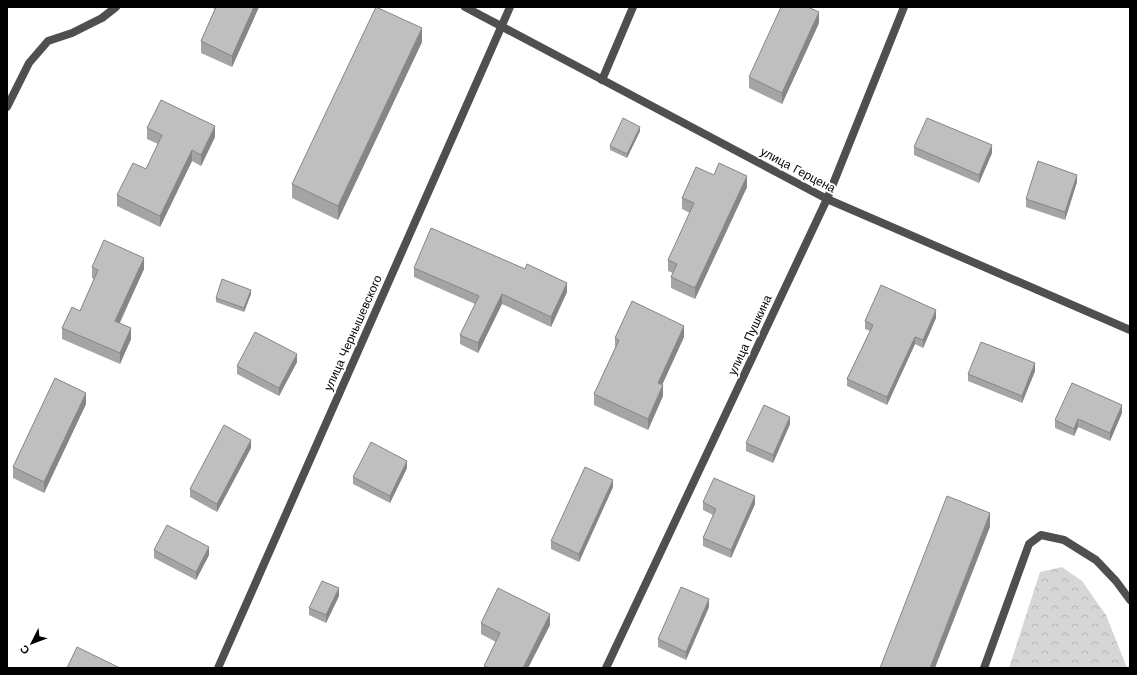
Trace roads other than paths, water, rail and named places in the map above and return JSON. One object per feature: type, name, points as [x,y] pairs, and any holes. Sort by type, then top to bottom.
[{"type":"street","points":[[7,107],[29,63],[48,41],[72,34],[102,18],[116,7]]},
{"type":"street","name":"улица Герцена","points":[[466,7],[827,200],[1130,330]]},
{"type":"street","name":"улица Чернышевского","points":[[218,668],[510,7]]},
{"type":"street","points":[[602,80],[633,7]]},
{"type":"street","name":"улица Пушкина","points":[[606,668],[827,200],[904,7]]},
{"type":"street","points":[[984,668],[1029,544],[1042,535],[1064,540],[1096,560],[1116,581],[1130,600]]}]
